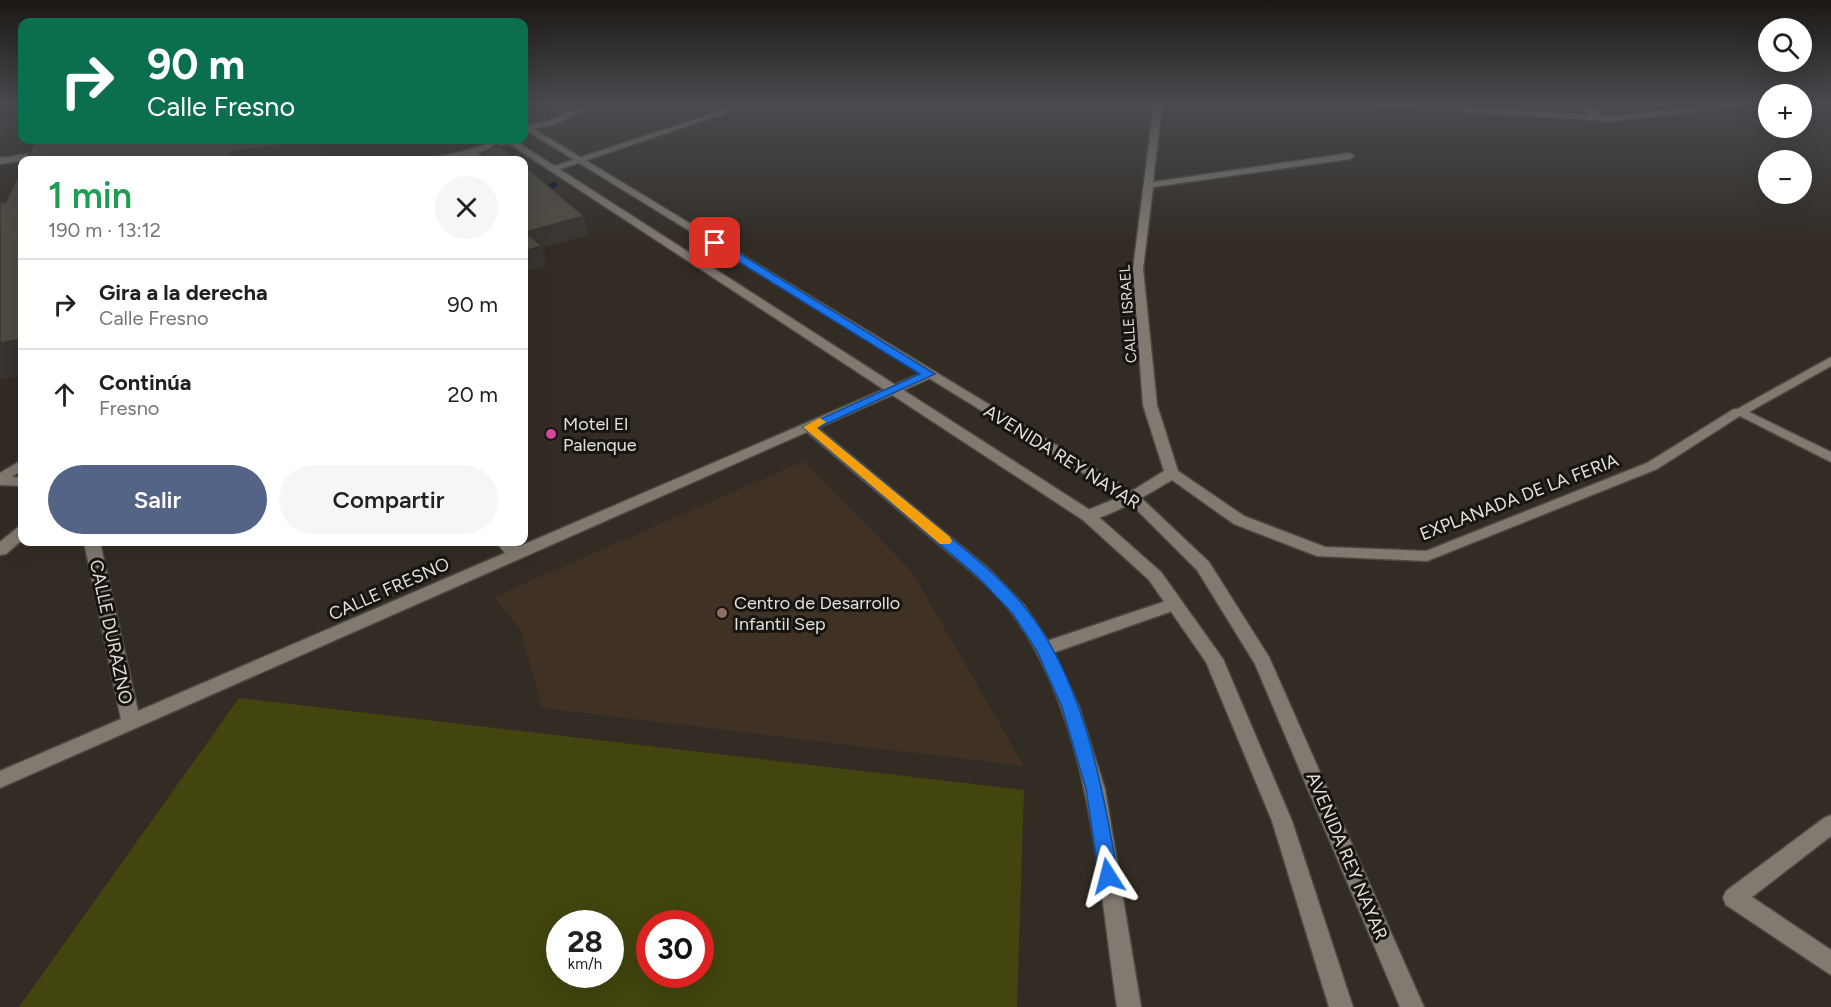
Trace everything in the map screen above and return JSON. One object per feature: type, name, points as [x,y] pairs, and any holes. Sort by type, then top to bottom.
[{"type":"street","points":[[461,156],[475,151]]},
{"type":"street","name":"AVENIDA REY NAYAR","points":[[538,151],[554,168],[1088,516],[1155,576],[1214,659],[1282,820],[1341,1007]]},
{"type":"street","name":"AVENIDA REY NAYAR","points":[[558,151],[579,160],[1132,497],[1203,566],[1263,662],[1412,1007]]},
{"type":"street","points":[[554,168],[606,151]]},
{"type":"street","name":"CALLE ISRAEL","points":[[1153,151],[1138,269],[1150,405],[1172,473]]},
{"type":"street","points":[[35,156],[56,153]]},
{"type":"street","points":[[1149,185],[1350,156]]},
{"type":"street","points":[[0,161],[18,158]]},
{"type":"street","name":"EXPLANADA DE LA FERIA","points":[[1172,473],[1239,520],[1323,552],[1427,556],[1652,466],[1739,412],[1831,361]]},
{"type":"street","name":"CALLE FRESNO","points":[[0,780],[929,374]]},
{"type":"street","points":[[1739,412],[1831,458]]},
{"type":"street","points":[[809,427],[983,573],[1018,610],[1044,649],[1070,707],[1095,789],[1129,1007]]},
{"type":"street","points":[[0,480],[18,467]]},
{"type":"street","points":[[1088,516],[1132,497],[1172,473]]},
{"type":"street","points":[[0,480],[18,482]]},
{"type":"street","points":[[0,550],[18,535]]},
{"type":"street","name":"CALLE DURAZNO","points":[[93,546],[131,723]]},
{"type":"street","points":[[508,546],[516,555]]},
{"type":"street","points":[[1044,649],[1175,604]]},
{"type":"street","points":[[1831,824],[1734,898],[1831,964]]},
{"type":"shaded area","name":"Centro de Desarrollo Infantil Sep","points":[[804,461],[912,572],[1024,766],[542,708],[520,629],[494,597]]},
{"type":"shaded area","points":[[239,698],[1024,790],[1017,1007],[19,1007]]},
{"type":"building","points":[[31,151],[238,151],[230,152],[230,156],[28,156]]},
{"type":"building","points":[[488,151],[506,151],[512,156],[481,156]]},
{"type":"building","points":[[528,169],[584,216],[528,231]]},
{"type":"building","points":[[18,176],[18,340],[0,343],[0,203],[6,202]]},
{"type":"building","points":[[528,234],[542,246],[528,250]]},
{"type":"waterway","points":[[528,192],[554,185]]},
{"type":"slow traffic","points":[[820,422],[809,427],[945,541]]},
{"type":"place","name":"Motel El Palenque","points":[[551,434]]},
{"type":"place","name":"Centro de Desarrollo Infantil Sep","points":[[722,613]]},
{"type":"route","points":[[715,243],[929,374],[809,427],[983,573],[1018,610],[1044,649],[1070,707],[1095,789],[1108,876]]}]
